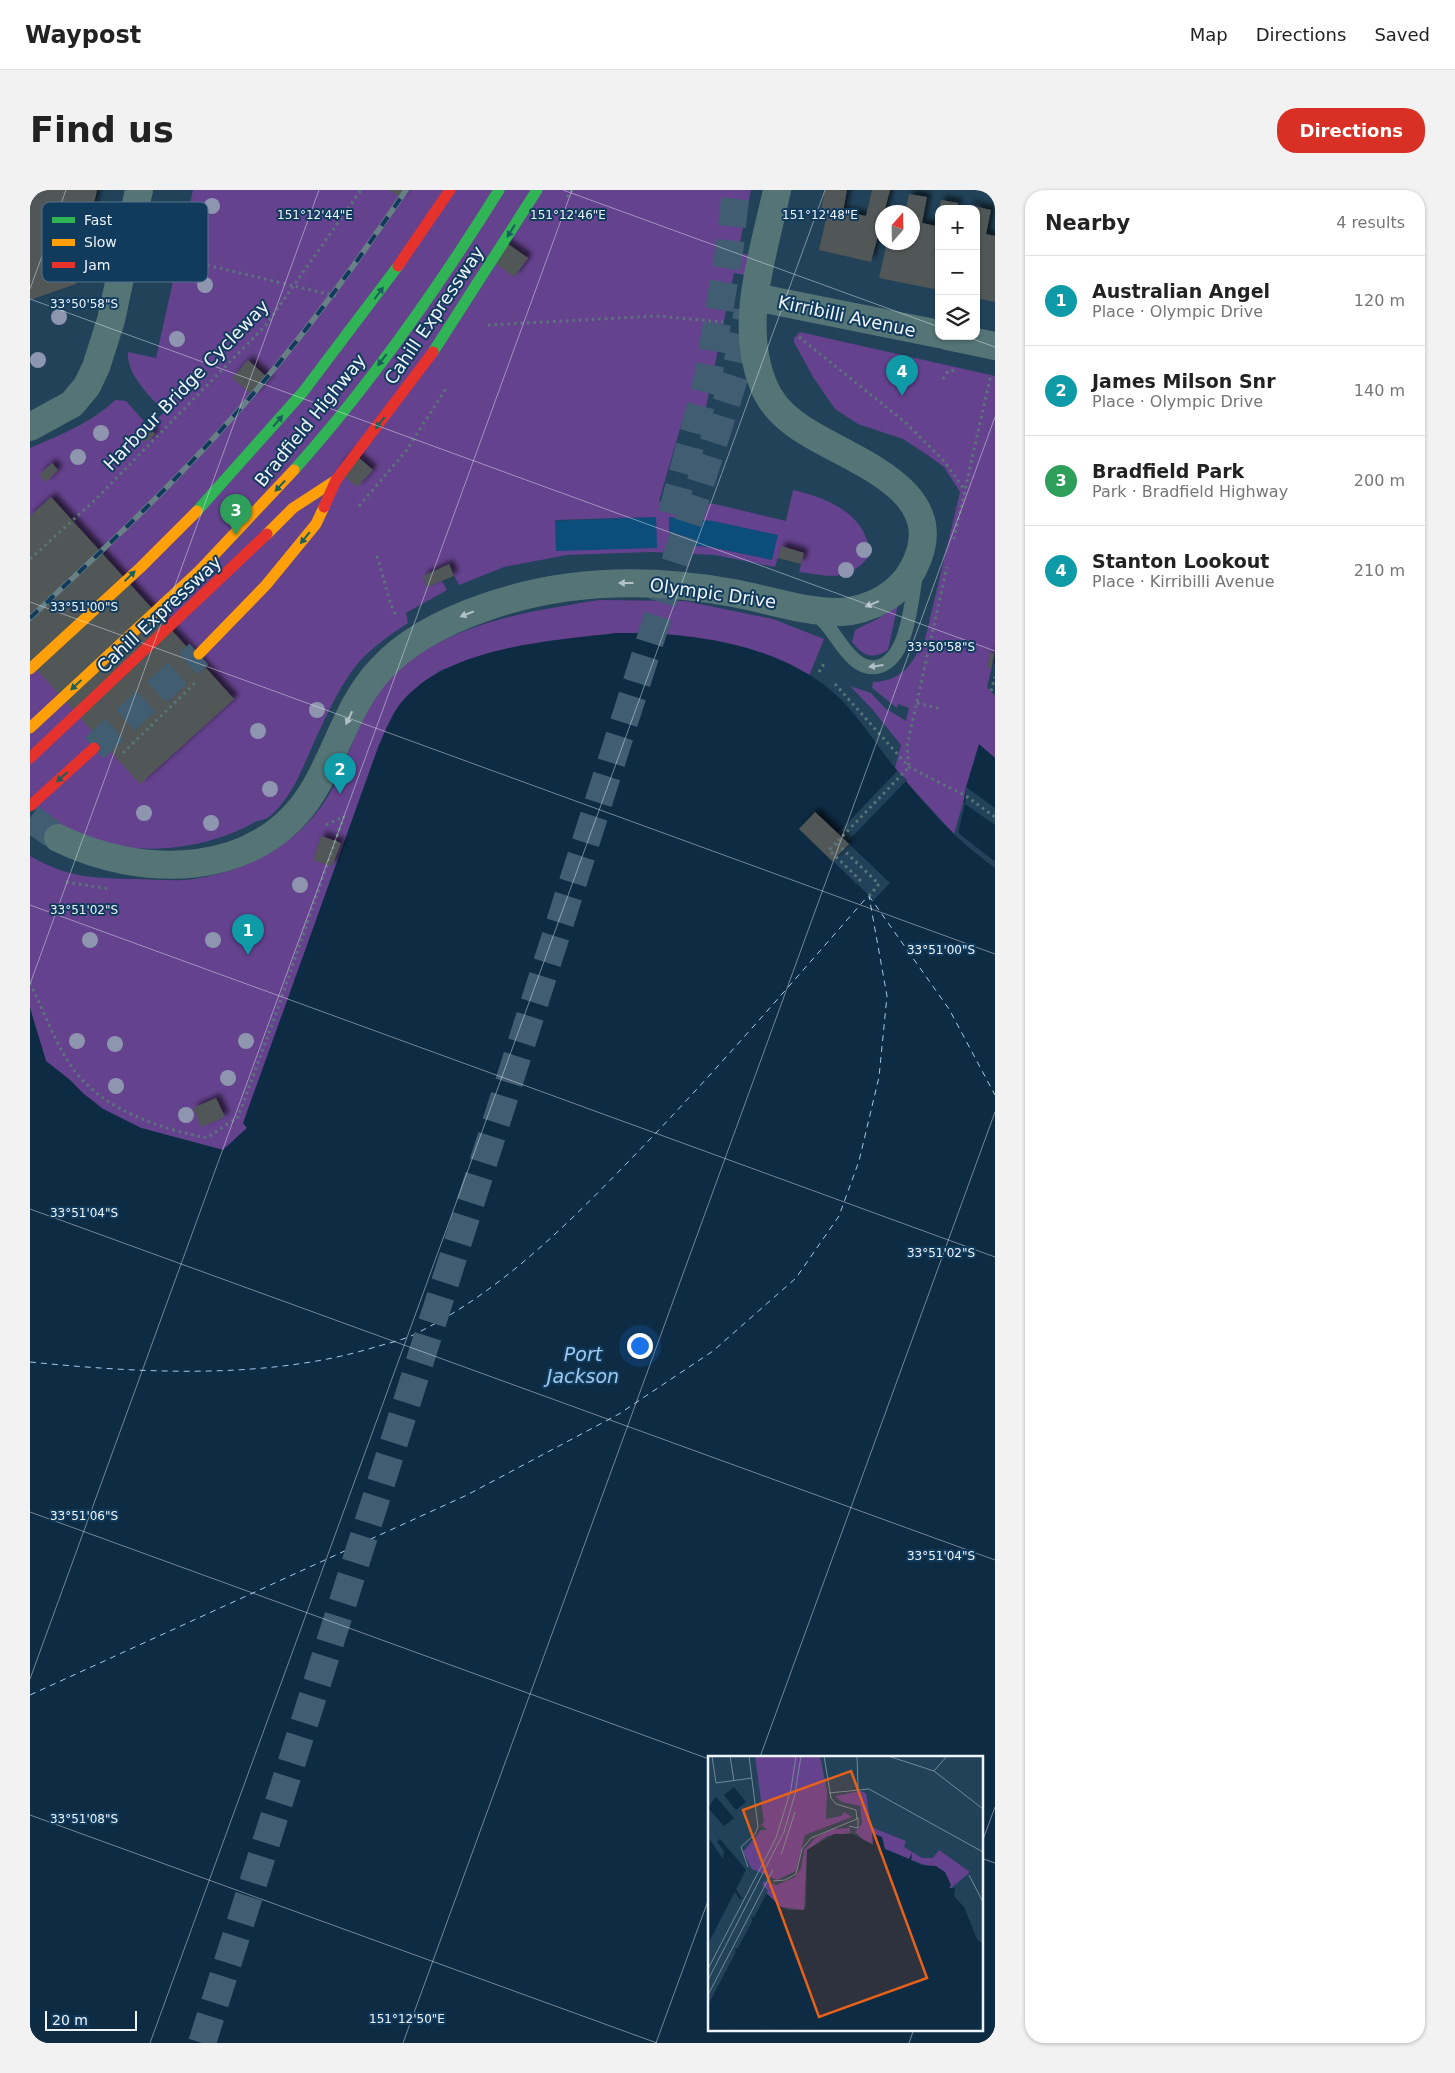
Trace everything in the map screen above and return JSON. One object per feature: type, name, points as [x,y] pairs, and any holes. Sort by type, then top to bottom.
[{"type":"highway","name":"Bradfield Highway","points":[[30,669],[204,505],[236,469],[312,381],[392,276],[450,190]]},
{"type":"highway","name":"Bradfield Highway","points":[[30,728],[222,548],[286,479],[420,311],[499,190]]},
{"type":"highway","name":"Cahill Expressway","points":[[199,654],[266,585],[316,524],[336,480],[446,335],[537,190]]},
{"type":"highway","name":"Cahill Expressway","points":[[30,758],[243,559],[293,508],[336,480]]},
{"type":"highway","points":[[30,806],[94,748]]},
{"type":"street","points":[[777,190],[755,297],[753,347],[764,388],[776,408],[796,425],[886,476],[908,496],[917,509],[921,535]]},
{"type":"street","points":[[30,427],[72,404],[86,386],[96,367],[119,282]]},
{"type":"street","name":"Kirribilli Avenue","points":[[755,297],[935,333]]},
{"type":"street","points":[[966,340],[995,346]]},
{"type":"street","name":"Olympic Drive","points":[[58,838],[86,852],[121,862],[155,865],[188,864],[217,860],[259,845],[280,830],[298,813],[312,793],[354,706],[381,668],[420,637],[451,620],[487,606],[526,595],[566,588],[605,584],[647,583],[729,592],[807,608],[840,612],[867,607],[884,600],[899,589],[913,569],[921,535]]},
{"type":"lane","points":[[807,608],[828,625],[843,648],[860,664],[876,667],[886,664],[893,658],[903,640],[921,535]]},
{"type":"path","name":"Harbour Bridge Cycleway","points":[[30,559],[95,500],[266,325],[361,190]]},
{"type":"path","points":[[800,339],[906,423],[944,461],[964,490]]},
{"type":"path","points":[[943,379],[952,370],[962,372]]},
{"type":"path","points":[[980,376],[990,378]]},
{"type":"path","points":[[376,556],[391,605],[400,622]]},
{"type":"path","points":[[991,691],[995,677]]},
{"type":"path","points":[[835,684],[909,767],[966,796],[995,816]]},
{"type":"path","points":[[917,703],[942,708]]},
{"type":"path","points":[[856,884],[860,880],[829,850],[909,767],[907,746],[909,738]]},
{"type":"path","points":[[30,983],[69,1064],[83,1081],[99,1095],[146,1120],[207,1138],[238,1117],[344,816]]},
{"type":"path","points":[[836,843],[879,884],[869,896]]},
{"type":"shaded area","points":[[193,190],[751,190],[738,252],[749,255],[745,275],[734,273],[701,431],[681,425],[659,501],[715,504],[786,521],[793,490],[806,493],[832,503],[854,519],[862,529],[870,555],[854,570],[838,576],[830,576],[799,572],[804,553],[781,547],[775,567],[715,555],[651,552],[567,555],[504,567],[459,585],[448,564],[423,576],[427,587],[442,581],[447,590],[406,613],[408,623],[371,650],[351,673],[324,720],[295,784],[284,802],[269,817],[229,834],[200,843],[170,848],[109,845],[81,837],[54,824],[30,806],[30,448],[85,422],[115,400],[126,401],[149,427],[164,412],[135,377],[128,361],[128,352],[156,358],[173,282],[208,282],[208,202],[190,202]],"holes":[[[656,517],[657,548],[556,551],[555,520]],[[669,517],[713,521],[778,535],[772,560],[710,547],[669,544]]]},
{"type":"shaded area","points":[[800,332],[995,376],[995,654],[987,687],[995,696],[995,868],[954,834],[894,771],[901,745],[872,709],[850,686],[871,693],[885,708],[906,721],[909,708],[898,704],[897,708],[872,688],[873,682],[897,676],[909,666],[921,644],[922,652],[960,492],[944,467],[929,456],[903,439],[858,424],[835,409],[813,377],[794,342],[794,338]]},
{"type":"shaded area","points":[[657,517],[658,548],[556,552],[555,521]]},
{"type":"shaded area","points":[[669,517],[713,521],[778,535],[772,560],[710,547],[669,544]]},
{"type":"shaded area","points":[[599,600],[685,601],[773,619],[824,639],[809,676],[788,664],[762,653],[735,646],[675,635],[617,633],[549,642],[488,654],[441,670],[420,684],[379,745],[244,1122],[247,1128],[223,1150],[141,1128],[103,1109],[46,1061],[30,1008],[30,856],[69,873],[106,878],[184,880],[226,872],[246,865],[265,856],[283,844],[300,831],[314,815],[327,798],[335,783],[364,718],[381,688],[393,675],[415,657],[464,631],[490,622],[544,609]]},
{"type":"shaded area","points":[[898,604],[888,650],[872,656],[860,651],[852,642],[855,630],[879,618]]},
{"type":"water","name":"Port Jackson","points":[[617,633],[645,633],[702,638],[759,652],[785,662],[810,675],[842,701],[939,819],[964,843],[995,868],[995,2043],[30,2043],[30,1008],[46,1061],[103,1109],[141,1128],[223,1150],[247,1128],[243,1123],[379,745],[397,709],[405,698],[426,681],[450,667],[504,649],[562,639]]},
{"type":"water","points":[[979,744],[995,758],[995,862],[958,833],[966,787]]},
{"type":"pier","points":[[897,771],[907,780],[847,842],[890,883],[874,900],[799,829],[815,812],[838,833]]},
{"type":"pier","points":[[966,787],[995,808],[995,825],[965,804],[958,833],[995,862],[995,868],[954,834],[963,803],[965,803]]},
{"type":"building","points":[[30,190],[97,190],[94,202],[42,202],[42,282],[76,282],[76,284],[30,300]]},
{"type":"building","points":[[389,190],[406,190],[401,198]]},
{"type":"building","points":[[825,190],[847,190],[843,211],[866,216],[872,190],[890,190],[886,205],[875,205],[875,247],[871,262],[819,250],[828,210],[821,209]]},
{"type":"building","points":[[909,194],[927,197],[922,223],[935,226],[935,289],[879,278],[885,250],[920,250],[920,205],[907,205]]},
{"type":"building","points":[[941,200],[958,203],[958,205],[940,205]]},
{"type":"building","points":[[980,208],[991,210],[986,234],[995,236],[995,302],[980,299]]},
{"type":"building","points":[[505,242],[528,258],[514,277],[492,261]]},
{"type":"building","points":[[248,360],[269,379],[253,396],[232,378]]},
{"type":"building","points":[[150,428],[155,434],[147,442],[141,436]]},
{"type":"building","points":[[352,452],[373,470],[357,487],[337,470]]},
{"type":"building","points":[[52,463],[58,470],[46,482],[39,475]]},
{"type":"building","points":[[51,497],[234,699],[140,784],[30,662],[30,516]]},
{"type":"building","points":[[781,546],[804,553],[801,564],[778,558]]},
{"type":"building","points":[[449,564],[454,576],[427,587],[423,576]]},
{"type":"building","points":[[990,653],[994,654],[991,668],[987,667]]},
{"type":"building","points":[[815,812],[849,844],[832,861],[799,829]]},
{"type":"building","points":[[321,836],[341,843],[332,866],[313,860]]},
{"type":"building","points":[[216,1098],[225,1117],[201,1127],[193,1108]]},
{"type":"ferry route","points":[[30,1362],[159,1371],[246,1369],[289,1365],[331,1358],[397,1341],[442,1320],[499,1281],[526,1259],[603,1188],[719,1064],[868,896]]},
{"type":"ferry route","points":[[869,896],[949,1009],[995,1095]]},
{"type":"ferry route","points":[[30,1695],[467,1495],[619,1414],[713,1351],[796,1278],[839,1216],[859,1161],[879,1077],[887,996],[869,896]]},
{"type":"tunnel","points":[[672,514],[708,378],[730,245],[736,190]]},
{"type":"tunnel","points":[[202,2043],[735,375],[748,311]]},
{"type":"tunnel","points":[[94,748],[199,654]]},
{"type":"tunnel","points":[[30,818],[58,838]]},
{"type":"railway","points":[[30,618],[163,491],[239,410],[326,303],[406,190]]},
{"type":"traffic: fast","points":[[294,470],[377,369],[428,299],[499,190]]},
{"type":"traffic: fast","points":[[433,352],[537,190]]},
{"type":"traffic: fast","points":[[197,511],[303,392],[398,266]]},
{"type":"traffic: slow","points":[[30,728],[200,570],[294,470]]},
{"type":"traffic: slow","points":[[267,534],[293,508],[336,480]]},
{"type":"traffic: slow","points":[[199,654],[266,585],[316,524],[324,507]]},
{"type":"traffic: slow","points":[[30,669],[140,568],[197,511]]},
{"type":"traffic: jam","points":[[398,266],[450,190]]},
{"type":"traffic: jam","points":[[324,507],[336,480],[433,352]]},
{"type":"traffic: jam","points":[[30,758],[267,534]]},
{"type":"traffic: jam","points":[[30,806],[94,748]]},
{"type":"place","name":"Stanton Lookout","points":[[902,396]]},
{"type":"place","name":"Bradfield Park","points":[[236,535]]},
{"type":"place","name":"James Milson Snr","points":[[340,794]]},
{"type":"place","name":"Australian Angel","points":[[248,955]]}]
